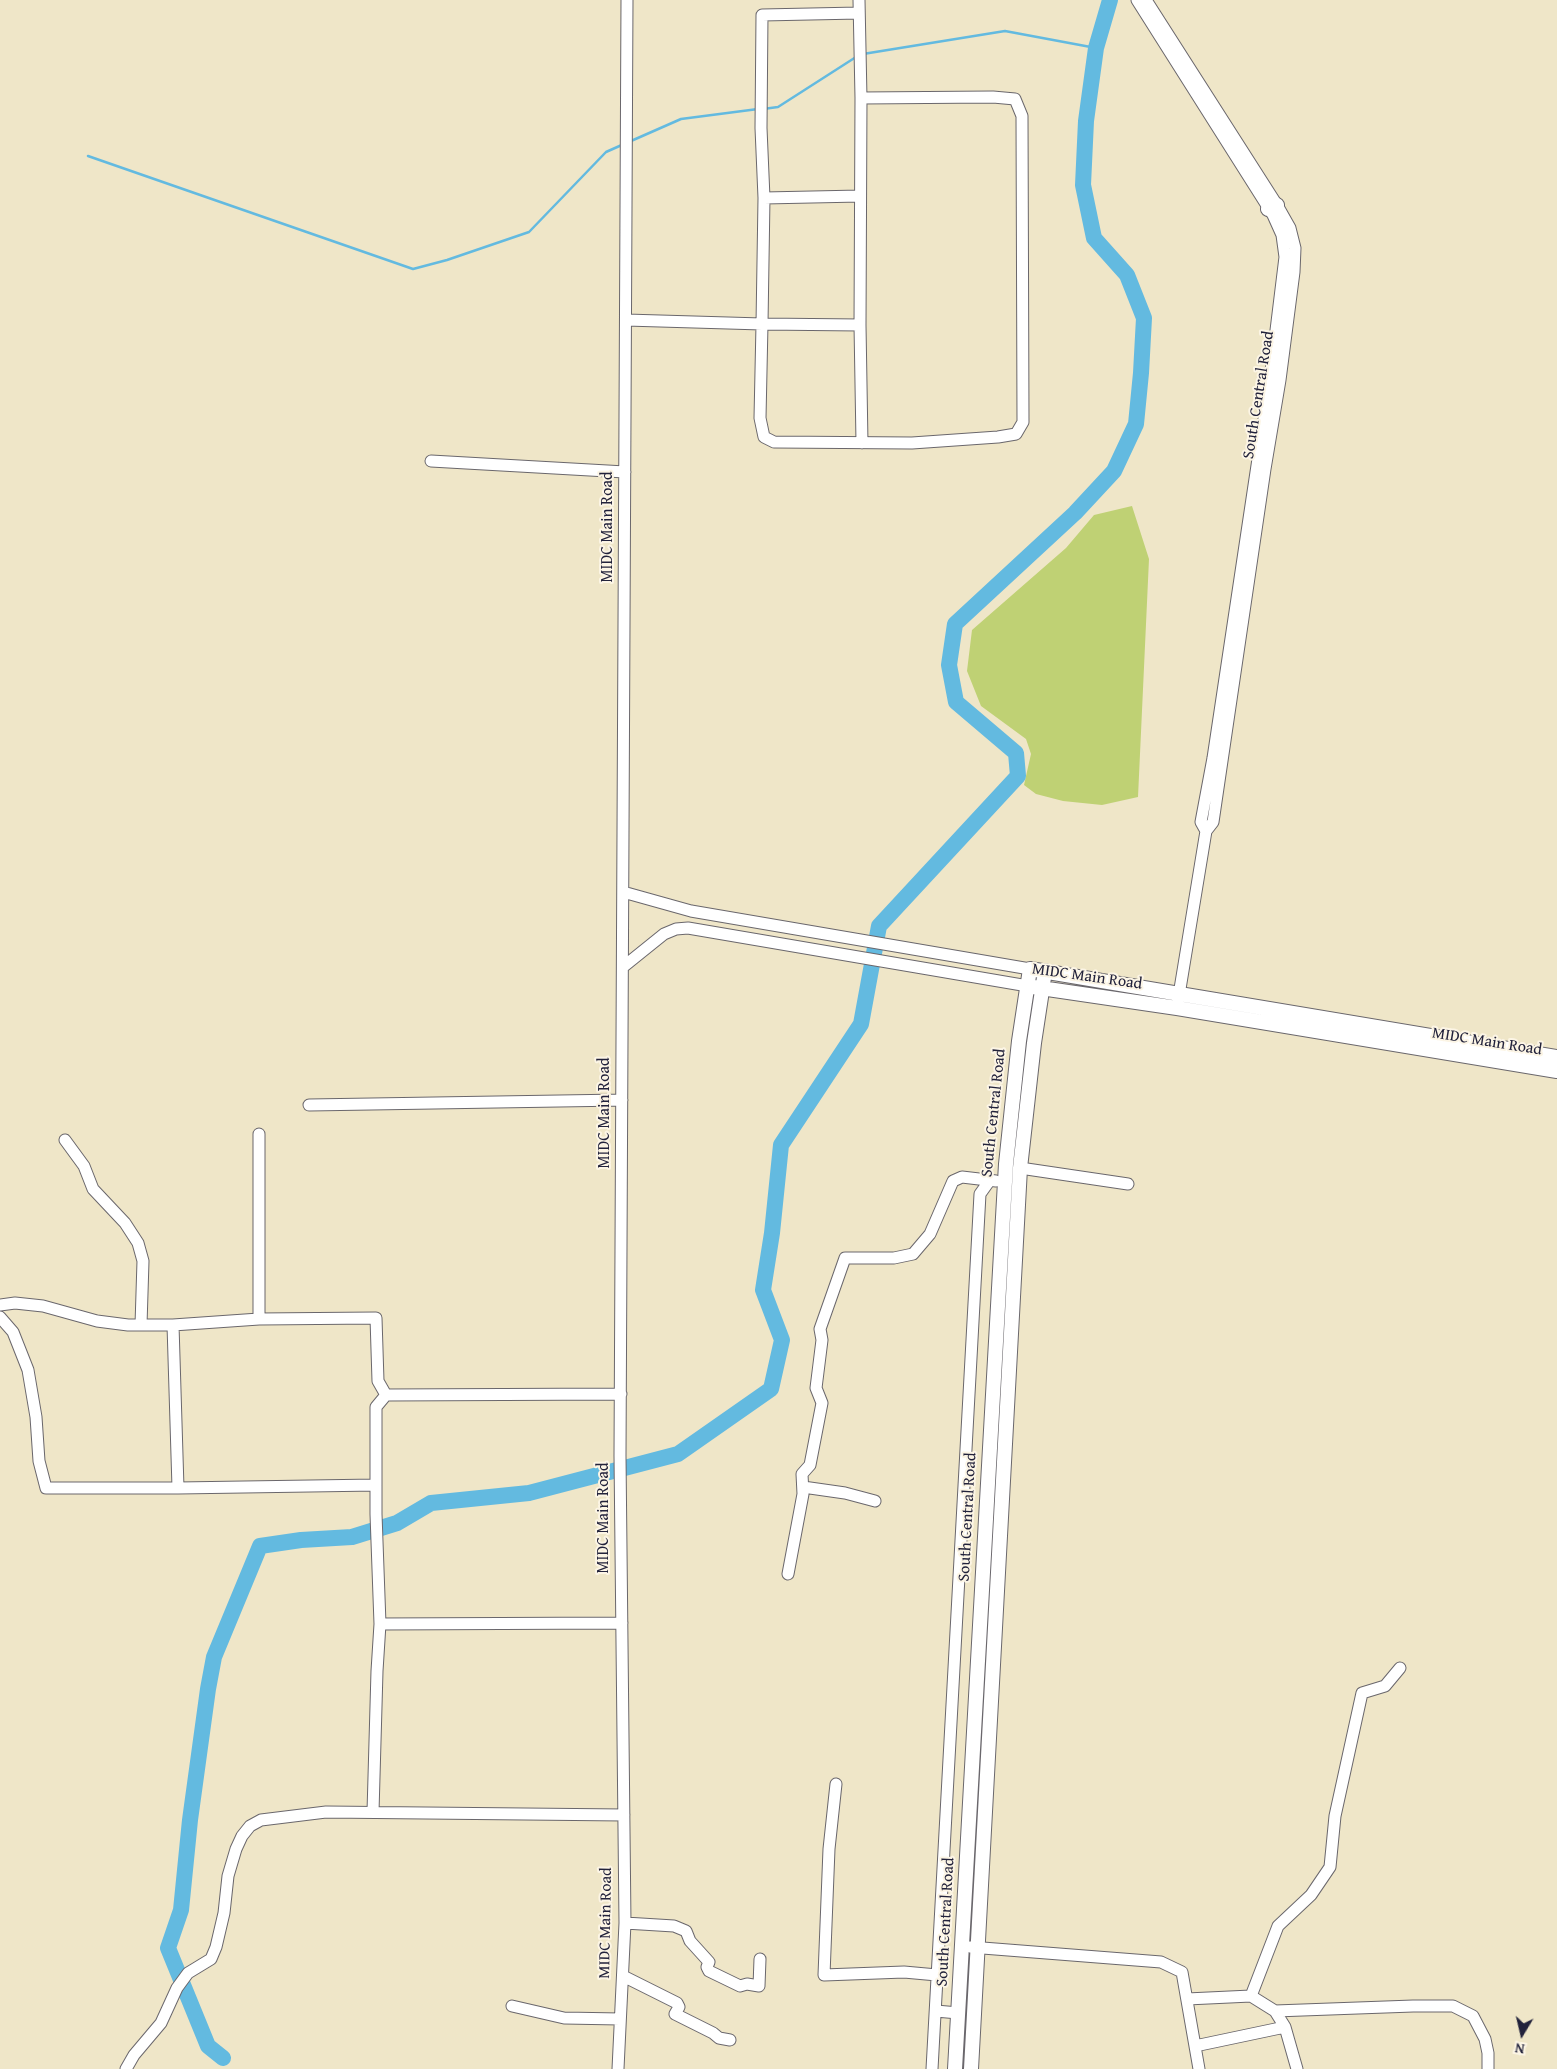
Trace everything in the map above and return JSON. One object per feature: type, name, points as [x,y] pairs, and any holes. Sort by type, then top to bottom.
[{"type":"main road","name":"MIDC Main Road","points":[[1030,969],[1557,1057]]},
{"type":"main road","name":"South Central Road","points":[[955,2069],[1005,1183],[1019,1041],[1030,969]]},
{"type":"main road","name":"South Central Road","points":[[971,2069],[1020,1168],[1034,1043],[1045,972]]},
{"type":"main road","name":"MIDC Main Road","points":[[1028,986],[1177,1008],[1557,1071]]},
{"type":"main road","points":[[982,1568],[998,1570]]},
{"type":"street","name":"MIDC Main Road","points":[[618,2069],[625,1923],[620,1456],[627,0]]},
{"type":"street","points":[[859,0],[862,443]]},
{"type":"street","name":"South Central Road","points":[[1137,0],[1272,207],[1290,228],[1295,248],[1294,272],[1213,822],[1206,831],[1177,1008]]},
{"type":"street","name":"South Central Road","points":[[1146,0],[1272,207]]},
{"type":"street","points":[[859,13],[762,14],[761,128],[764,198],[760,418],[764,436],[774,442],[912,443],[998,438],[1016,434],[1022,422],[1022,116],[1015,99],[993,97],[860,98]]},
{"type":"street","points":[[764,198],[860,196]]},
{"type":"street","points":[[626,320],[860,325]]},
{"type":"street","points":[[431,461],[625,472]]},
{"type":"street","name":"MIDC Main Road","points":[[623,892],[692,911],[1030,969]]},
{"type":"street","name":"MIDC Main Road","points":[[623,967],[664,934],[676,929],[688,928],[1028,986]]},
{"type":"street","points":[[309,1105],[622,1100]]},
{"type":"street","points":[[259,1134],[259,1319]]},
{"type":"street","points":[[65,1140],[84,1166],[93,1189],[125,1223],[138,1243],[142,1260],[141,1325]]},
{"type":"street","points":[[1020,1168],[1128,1184]]},
{"type":"street","points":[[788,1574],[803,1494],[802,1474],[810,1465],[822,1403],[816,1388],[822,1340],[820,1329],[845,1258],[894,1258],[913,1254],[930,1234],[953,1181],[962,1178],[1005,1183]]},
{"type":"street","points":[[932,2069],[980,1194],[990,1180]]},
{"type":"street","points":[[0,1305],[15,1303],[43,1306],[97,1321],[141,1325],[173,1325],[259,1319],[376,1318],[378,1381],[386,1395]]},
{"type":"street","points":[[0,1318],[13,1332],[28,1370],[36,1417],[39,1461],[46,1488],[376,1485]]},
{"type":"street","points":[[173,1325],[178,1488]]},
{"type":"street","points":[[373,1812],[380,1624],[376,1514],[376,1407],[386,1395],[621,1394]]},
{"type":"street","points":[[803,1487],[844,1493],[875,1502]]},
{"type":"street","points":[[380,1624],[622,1623]]},
{"type":"street","points":[[1251,1996],[1278,1926],[1312,1895],[1330,1867],[1335,1816],[1362,1694],[1385,1686],[1400,1668]]},
{"type":"street","points":[[836,1784],[829,1849],[824,1975],[904,1972],[937,1975]]},
{"type":"street","points":[[126,2069],[134,2055],[160,2023],[177,1988],[188,1973],[211,1959],[216,1947],[224,1913],[228,1876],[233,1858],[242,1836],[250,1826],[261,1820],[326,1812],[624,1815]]},
{"type":"street","points":[[625,1923],[674,1926],[686,1931],[690,1941],[709,1962],[707,1967],[709,1972],[740,1986],[746,1984],[759,1986],[760,1959]]},
{"type":"street","points":[[962,1946],[1161,1962],[1182,1972],[1199,2069]]},
{"type":"street","points":[[623,1976],[677,2003],[678,2007],[675,2014],[713,2033],[719,2038],[730,2040]]},
{"type":"street","points":[[1187,1999],[1251,1996],[1275,2011],[1285,2027],[1297,2069]]},
{"type":"street","points":[[512,2006],[564,2018],[620,2019]]},
{"type":"street","points":[[1275,2011],[1453,2006],[1474,2016],[1488,2053],[1488,2069]]},
{"type":"street","points":[[936,2011],[958,2013]]},
{"type":"street","points":[[1195,2046],[1285,2027]]},
{"type":"green space","points":[[1132,506],[1149,559],[1138,797],[1102,805],[1063,801],[1036,794],[1024,785],[1031,754],[1026,739],[981,706],[967,671],[972,630],[1066,548],[1094,515]]},
{"type":"waterway","points":[[223,2058],[208,2046],[168,1948],[181,1910],[190,1820],[214,1657],[260,1546],[301,1540],[352,1537],[397,1523],[431,1503],[529,1493],[678,1454],[771,1389],[782,1340],[763,1290],[772,1233],[781,1145],[861,1024],[879,926],[1018,776],[1016,753],[956,702],[949,665],[955,624],[1075,513],[1114,471],[1136,424],[1144,318],[1127,275],[1094,238],[1083,185],[1086,121],[1096,48],[1110,0]]},
{"type":"waterway","points":[[863,54],[1005,31],[1096,48]]},
{"type":"waterway","points":[[763,109],[778,107],[856,57]]},
{"type":"waterway","points":[[631,141],[681,119],[758,109]]},
{"type":"waterway","points":[[88,156],[413,269],[447,260],[529,232],[606,152],[624,144]]}]
